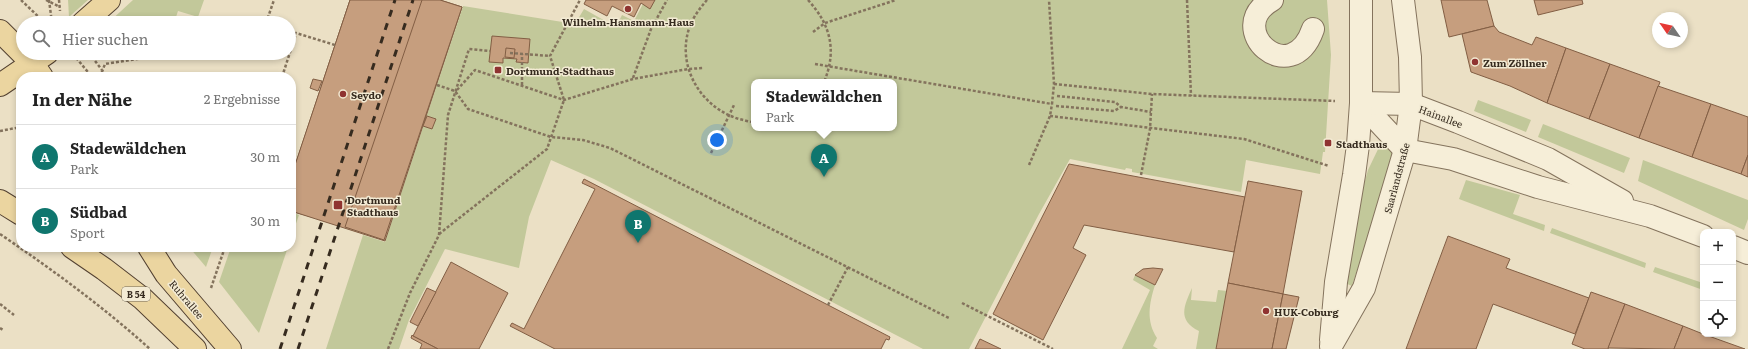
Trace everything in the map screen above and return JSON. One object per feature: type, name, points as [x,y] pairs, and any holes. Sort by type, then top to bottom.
[{"type":"main road","points":[[91,16],[109,0]]},
{"type":"main road","points":[[0,31],[16,44]]},
{"type":"main road","points":[[27,72],[41,65]]},
{"type":"main road","points":[[0,85],[16,77]]},
{"type":"main road","points":[[0,201],[16,207]]},
{"type":"main road","name":"B 54","points":[[79,252],[143,299],[195,349]]},
{"type":"main road","name":"Ruhrallee","points":[[152,252],[166,274],[230,349]]},
{"type":"street","points":[[1272,0],[1260,10],[1254,26],[1256,38],[1260,45],[1266,50],[1280,56],[1293,53],[1304,46],[1313,29]]},
{"type":"street","name":"Saarlandstraße","points":[[1330,347],[1336,282],[1354,174],[1361,103],[1361,0]]},
{"type":"street","name":"Saarlandstraße","points":[[1330,347],[1364,288],[1405,150],[1411,104],[1410,57],[1403,0]]},
{"type":"street","points":[[1361,103],[1405,150]]},
{"type":"street","name":"Hainallee","points":[[1361,103],[1411,104],[1458,122],[1548,159],[1650,216]]},
{"type":"street","name":"Hainallee","points":[[1405,150],[1453,159],[1538,187],[1650,216],[1700,235]]},
{"type":"street","points":[[1736,248],[1748,253]]},
{"type":"path","points":[[21,0],[38,16]]},
{"type":"path","points":[[268,16],[274,0]]},
{"type":"path","points":[[439,234],[547,149],[564,100],[550,56],[580,0]]},
{"type":"path","points":[[633,79],[651,29],[667,0]]},
{"type":"path","points":[[707,0],[697,12],[688,31],[686,51],[688,68],[697,88],[712,105],[729,116],[751,121]]},
{"type":"path","points":[[808,0],[825,23],[832,48],[830,67],[825,79]]},
{"type":"path","points":[[813,32],[825,23],[896,0]]},
{"type":"path","points":[[1029,165],[1050,116],[1052,104],[1054,84],[1050,0]]},
{"type":"path","points":[[1187,0],[1191,96]]},
{"type":"path","points":[[48,1],[60,7]]},
{"type":"path","points":[[48,1],[51,16]]},
{"type":"path","points":[[296,34],[335,45]]},
{"type":"path","points":[[388,349],[410,293],[439,234],[448,115],[469,49],[490,51]]},
{"type":"path","points":[[510,53],[550,56]]},
{"type":"path","points":[[522,54],[522,85]]},
{"type":"path","points":[[78,60],[88,72]]},
{"type":"path","points":[[94,60],[102,70],[105,64],[130,60]]},
{"type":"path","points":[[284,72],[288,60]]},
{"type":"path","points":[[815,64],[1052,104]]},
{"type":"path","points":[[455,92],[475,70],[564,100],[633,79],[688,68],[703,68]]},
{"type":"path","points":[[1054,84],[1152,94],[1336,101]]},
{"type":"path","points":[[437,85],[455,92],[468,109],[551,137],[583,140],[610,148],[949,318]]},
{"type":"path","points":[[1141,175],[1150,129],[1152,94]]},
{"type":"path","points":[[1057,96],[1115,102],[1121,107],[1151,112]]},
{"type":"path","points":[[712,153],[734,105]]},
{"type":"path","points":[[1056,106],[1114,111],[1121,107]]},
{"type":"path","points":[[1050,116],[1244,139],[1329,166]]},
{"type":"path","points":[[0,131],[16,128]]},
{"type":"path","points":[[0,234],[16,245]]},
{"type":"path","points":[[26,252],[76,286],[112,314],[150,349]]},
{"type":"path","points":[[210,291],[223,252]]},
{"type":"path","points":[[828,305],[848,267]]},
{"type":"path","points":[[962,303],[1053,349]]},
{"type":"path","points":[[0,304],[14,315]]},
{"type":"green space","points":[[68,0],[88,0],[70,16]]},
{"type":"green space","points":[[133,0],[204,0],[198,16],[178,11],[176,16],[116,16]]},
{"type":"green space","points":[[645,0],[1327,0],[1331,55],[1325,152],[1323,152],[1320,174],[1246,160],[1241,192],[1132,172],[1132,169],[1126,168],[1125,170],[1070,159],[1039,214],[969,349],[923,349],[594,179],[551,160],[529,217],[519,268],[445,249],[409,320],[399,349],[326,349],[363,235],[385,242],[463,6],[575,24],[584,9],[616,27],[622,15],[634,21]]},
{"type":"green space","points":[[1478,100],[1531,120],[1526,132],[1474,111]]},
{"type":"green space","points":[[1543,124],[1630,158],[1624,173],[1538,137]]},
{"type":"green space","points":[[1381,143],[1394,146],[1381,197],[1352,286],[1345,283],[1362,191],[1368,170]]},
{"type":"green space","points":[[1643,160],[1748,200],[1748,219],[1744,230],[1638,181]]},
{"type":"green space","points":[[1466,180],[1520,195],[1513,214],[1545,225],[1544,231],[1459,199]]},
{"type":"green space","points":[[296,214],[299,215],[296,224]]},
{"type":"green space","points":[[1552,228],[1646,263],[1645,268],[1550,233]]},
{"type":"green space","points":[[193,252],[211,252],[206,267]]},
{"type":"green space","points":[[229,252],[286,252],[259,333],[219,282]]},
{"type":"green space","points":[[1655,267],[1700,282],[1700,289],[1653,272]]},
{"type":"green space","points":[[1135,275],[1155,285],[1151,299],[1150,319],[1157,338],[1153,346],[1158,349],[1122,349],[1150,290],[1133,280]]},
{"type":"green space","points":[[1192,288],[1191,300],[1216,302],[1218,290],[1227,291],[1216,349],[1196,349],[1199,331],[1192,327],[1188,322],[1184,312]]},
{"type":"building","points":[[350,0],[387,0],[315,218],[296,212],[296,163]]},
{"type":"building","points":[[350,0],[440,0],[462,7],[385,241],[296,213],[296,162]]},
{"type":"building","points":[[422,0],[440,0],[462,7],[384,240],[345,227]]},
{"type":"building","name":"Wilhelm-Hansmann-Haus","points":[[586,0],[655,0],[650,9],[641,3],[634,17],[612,6],[607,16],[584,4]]},
{"type":"building","points":[[1441,0],[1487,0],[1494,26],[1449,37]]},
{"type":"building","points":[[1534,0],[1582,0],[1583,4],[1538,15]]},
{"type":"building","points":[[1494,26],[1499,32],[1532,45],[1536,37],[1566,48],[1547,103],[1510,86],[1471,72],[1462,34]]},
{"type":"building","points":[[492,36],[530,39],[528,63],[516,62],[517,59],[503,58],[503,63],[489,62]]},
{"type":"building","points":[[506,48],[515,49],[514,58],[505,57]]},
{"type":"building","points":[[1566,48],[1610,64],[1589,119],[1547,103]]},
{"type":"building","points":[[1610,64],[1660,82],[1639,138],[1589,119]]},
{"type":"building","points":[[313,79],[322,81],[318,91],[310,88]]},
{"type":"building","points":[[1658,86],[1711,104],[1692,157],[1639,138]]},
{"type":"building","points":[[1711,104],[1748,117],[1748,155],[1741,174],[1692,157]]},
{"type":"building","points":[[427,116],[436,119],[432,129],[423,126]]},
{"type":"building","points":[[1748,155],[1748,177],[1741,174]]},
{"type":"building","points":[[1069,164],[1245,197],[1234,252],[1084,225],[1073,248],[1086,255],[1043,340],[993,314]]},
{"type":"building","points":[[584,179],[890,337],[889,340],[886,339],[881,349],[555,349],[510,326],[512,323],[524,329],[595,189],[582,183]]},
{"type":"building","points":[[1248,181],[1302,191],[1283,294],[1228,283]]},
{"type":"building","points":[[1448,236],[1510,259],[1506,268],[1589,298],[1575,334],[1493,304],[1476,349],[1406,349]]},
{"type":"building","points":[[451,262],[508,293],[479,349],[438,349],[413,336]]},
{"type":"building","points":[[1143,269],[1163,269],[1155,285],[1135,275]]},
{"type":"building","points":[[1228,283],[1283,294],[1272,349],[1216,349]]},
{"type":"building","points":[[427,288],[436,292],[418,326],[410,322]]},
{"type":"building","points":[[1591,292],[1625,304],[1608,349],[1585,349],[1572,344]]},
{"type":"building","points":[[1283,294],[1299,297],[1286,349],[1272,349]]},
{"type":"building","points":[[1625,304],[1683,326],[1674,349],[1608,348]]},
{"type":"building","points":[[1683,326],[1700,333],[1700,337],[1711,337],[1745,349],[1674,349]]},
{"type":"building","points":[[412,335],[438,349],[420,349],[422,344],[411,338]]},
{"type":"building","points":[[980,339],[1001,349],[975,349]]},
{"type":"railway","points":[[280,349],[395,0]]},
{"type":"railway","points":[[298,349],[413,0]]},
{"type":"place","name":"Wilhelm-Hansmann-Haus","points":[[628,9]]},
{"type":"place","name":"Zum Zöllner","points":[[1475,62]]},
{"type":"place","name":"Dortmund-Stadthaus","points":[[498,70]]},
{"type":"place","name":"Seydo","points":[[343,94]]},
{"type":"place","name":"Stadthaus","points":[[1328,143]]},
{"type":"place","name":"Stadewäldchen","points":[[824,177]]},
{"type":"place","name":"Dortmund Stadthaus","points":[[338,205]]},
{"type":"place","name":"Südbad","points":[[638,243]]},
{"type":"place","name":"HUK-Coburg","points":[[1266,311]]}]
